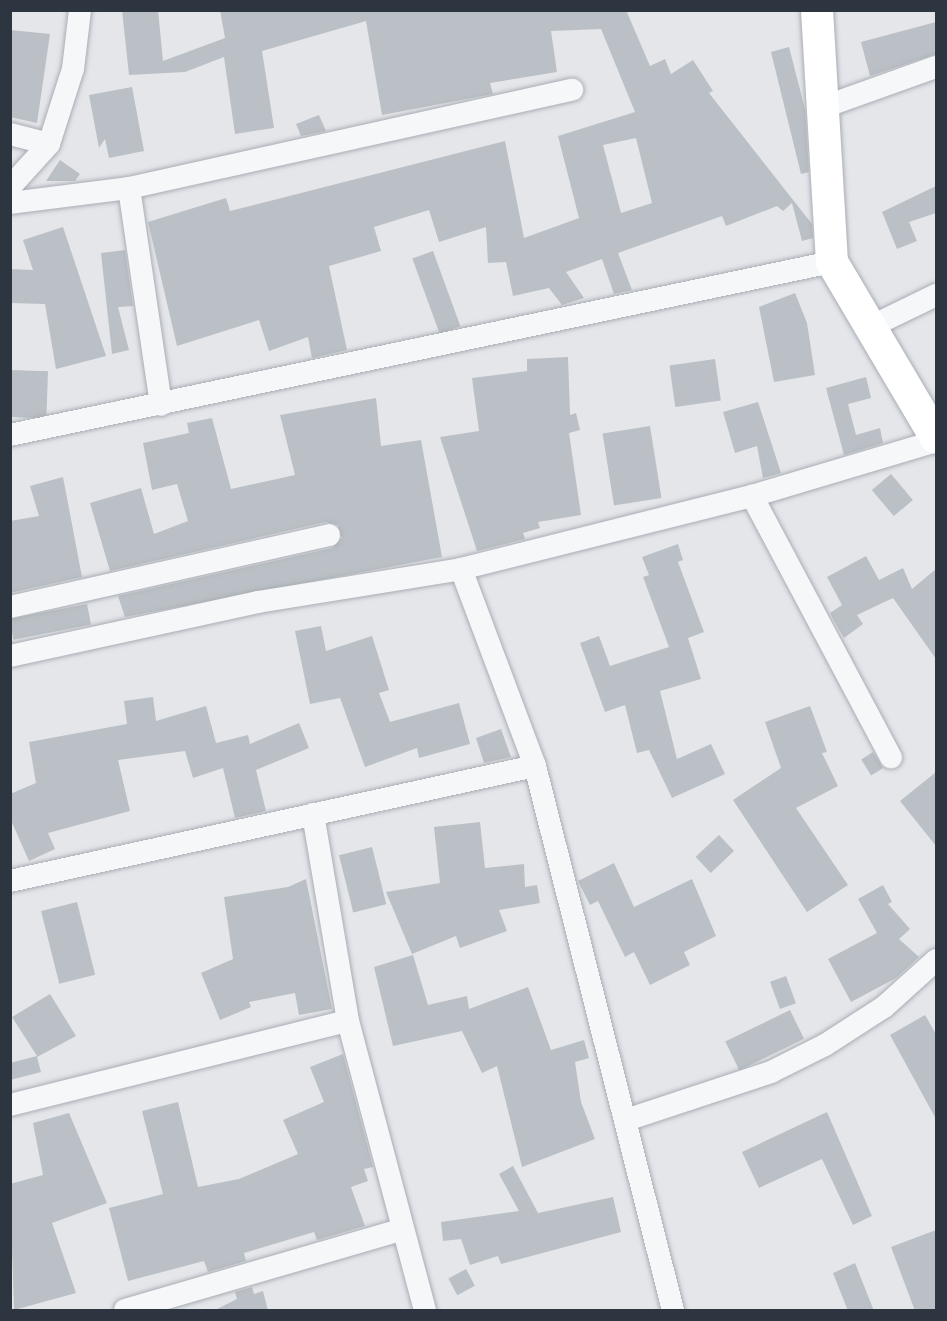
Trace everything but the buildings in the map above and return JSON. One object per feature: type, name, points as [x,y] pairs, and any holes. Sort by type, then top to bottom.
[{"type":"street","points":[[10,187],[49,144],[73,69],[80,10]]},
{"type":"street","points":[[10,656],[258,602],[461,569],[752,496],[936,439],[868,328],[832,262],[817,10]]},
{"type":"street","points":[[824,107],[936,67]]},
{"type":"street","points":[[10,203],[129,188],[572,90]]},
{"type":"street","points":[[10,134],[49,144]]},
{"type":"street","points":[[129,188],[161,405]]},
{"type":"street","points":[[10,435],[832,262]]},
{"type":"street","points":[[868,328],[936,295]]},
{"type":"street","points":[[752,496],[891,757]]},
{"type":"street","points":[[10,607],[329,535]]},
{"type":"street","points":[[461,569],[535,765],[673,1311]]},
{"type":"street","points":[[10,881],[535,765]]},
{"type":"street","points":[[313,814],[348,1021],[400,1230],[425,1311]]},
{"type":"street","points":[[626,1120],[771,1072],[825,1045],[884,1007],[936,960]]},
{"type":"street","points":[[10,1105],[348,1021]]},
{"type":"street","points":[[125,1311],[400,1230]]}]
